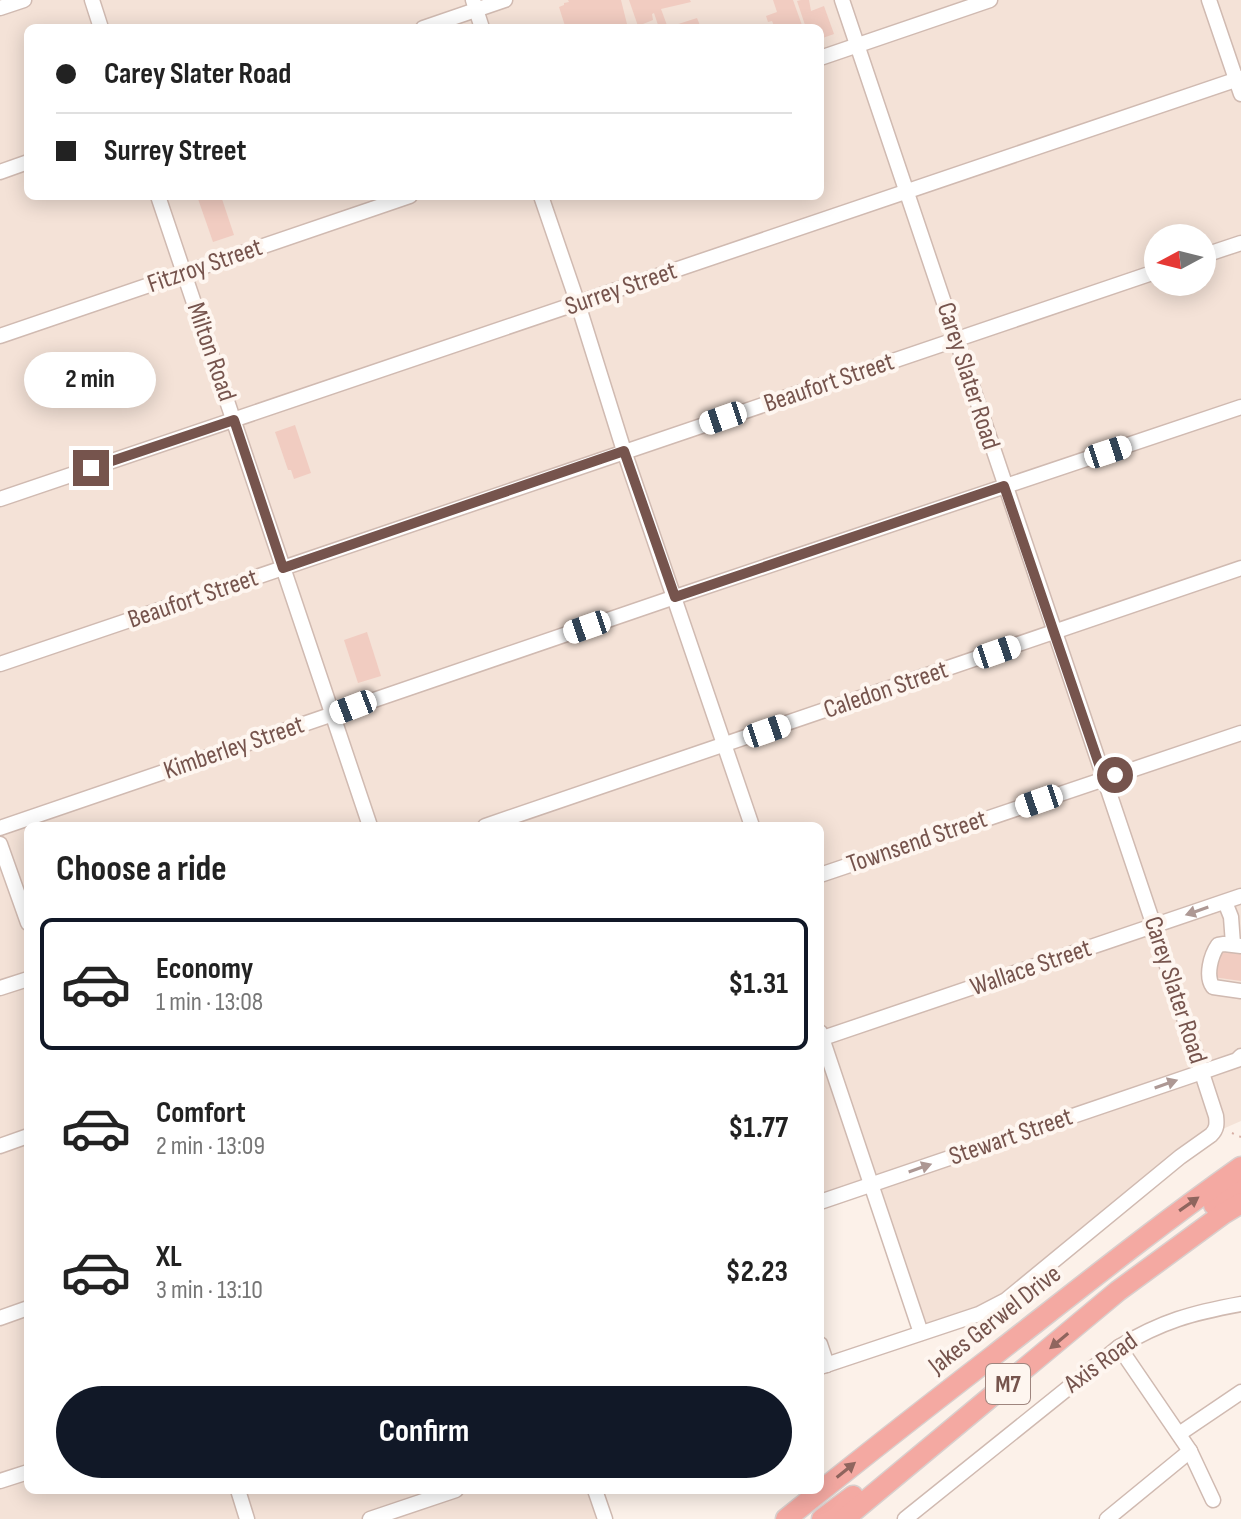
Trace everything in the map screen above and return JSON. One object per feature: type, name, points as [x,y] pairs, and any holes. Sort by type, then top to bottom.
[{"type":"highway","name":"Jakes Gerwel Drive","points":[[824,1488],[1082,1284],[1241,1167]]},
{"type":"highway","points":[[1082,1284],[1125,1270],[1241,1187]]},
{"type":"highway","name":"Jakes Gerwel Drive","points":[[844,1519],[1118,1291],[1241,1203]]},
{"type":"highway","points":[[822,1519],[861,1491],[897,1476]]},
{"type":"highway","name":"Jakes Gerwel Drive","points":[[786,1519],[817,1494]]},
{"type":"street","points":[[0,8],[24,0]]},
{"type":"street","points":[[92,0],[100,24]]},
{"type":"street","points":[[432,24],[474,5],[505,0]]},
{"type":"street","name":"Carey Slater Road","points":[[842,0],[1216,1116],[1215,1131],[1211,1135],[1006,1300],[979,1314],[921,1333]]},
{"type":"street","points":[[824,57],[990,0]]},
{"type":"street","points":[[1209,0],[1239,84]]},
{"type":"street","points":[[474,5],[481,24]]},
{"type":"street","name":"Surrey Street","points":[[0,499],[1239,84]]},
{"type":"street","points":[[0,172],[24,163]]},
{"type":"street","name":"Milton Road","points":[[159,200],[369,822]]},
{"type":"street","name":"Fitzroy Street","points":[[0,336],[398,200]]},
{"type":"street","points":[[542,200],[751,822]]},
{"type":"street","points":[[1216,251],[1241,243]]},
{"type":"street","name":"Beaufort Street","points":[[0,664],[1144,276]]},
{"type":"street","name":"Kimberley Street","points":[[0,828],[1241,407]]},
{"type":"street","name":"Caledon Street","points":[[497,822],[1241,568]]},
{"type":"street","name":"Townsend Street","points":[[824,874],[1241,733]]},
{"type":"street","points":[[0,844],[24,912]]},
{"type":"street","name":"Wallace Street","points":[[824,1035],[1241,896]]},
{"type":"street","points":[[1225,902],[1237,945],[1218,945],[1214,950],[1209,982],[1213,987],[1241,991]]},
{"type":"street","points":[[0,988],[24,980]]},
{"type":"street","points":[[824,1045],[921,1333],[824,1366]]},
{"type":"street","name":"Stewart Street","points":[[824,1201],[1237,1060],[1241,1056]]},
{"type":"street","points":[[0,1146],[24,1137]]},
{"type":"street","name":"Axis Road","points":[[905,1519],[1119,1347],[1148,1330],[1180,1317],[1241,1304]]},
{"type":"street","points":[[0,1318],[24,1309]]},
{"type":"street","points":[[1119,1347],[1190,1451],[1213,1500]]},
{"type":"street","points":[[1179,1434],[1241,1392]]},
{"type":"street","points":[[1107,1519],[1190,1451]]},
{"type":"street","points":[[0,1481],[24,1473]]},
{"type":"street","points":[[239,1494],[247,1519]]},
{"type":"street","points":[[370,1519],[444,1494]]},
{"type":"street","points":[[596,1494],[605,1519]]},
{"type":"path","points":[[1232,1133],[1241,1137]]},
{"type":"shaded area","points":[[0,0],[1241,0],[1241,1121],[1218,1131],[1008,1301],[921,1335],[870,1187],[824,1203],[824,822],[24,822],[24,1494],[593,1494],[602,1519],[0,1519]]},
{"type":"building","points":[[621,0],[627,24],[564,24],[559,7],[569,2]]},
{"type":"building","points":[[629,0],[691,2],[661,9],[667,24],[658,24],[654,13],[653,20],[637,24]]},
{"type":"building","points":[[773,0],[793,0],[802,24],[768,22],[766,16],[777,12]]},
{"type":"building","points":[[809,0],[811,11],[824,6],[834,34],[824,38],[824,24],[805,24],[797,1]]},
{"type":"building","points":[[697,18],[699,24],[678,24]]},
{"type":"building","points":[[198,200],[222,200],[234,235],[213,242]]},
{"type":"building","points":[[295,425],[311,473],[294,479],[275,432]]},
{"type":"building","points":[[367,632],[381,676],[358,683],[344,640]]},
{"type":"building","points":[[1218,950],[1241,954],[1241,981],[1213,977]]},
{"type":"route","points":[[91,468],[234,420],[283,568],[624,451],[675,597],[1004,486],[1104,779],[1115,775]]}]
